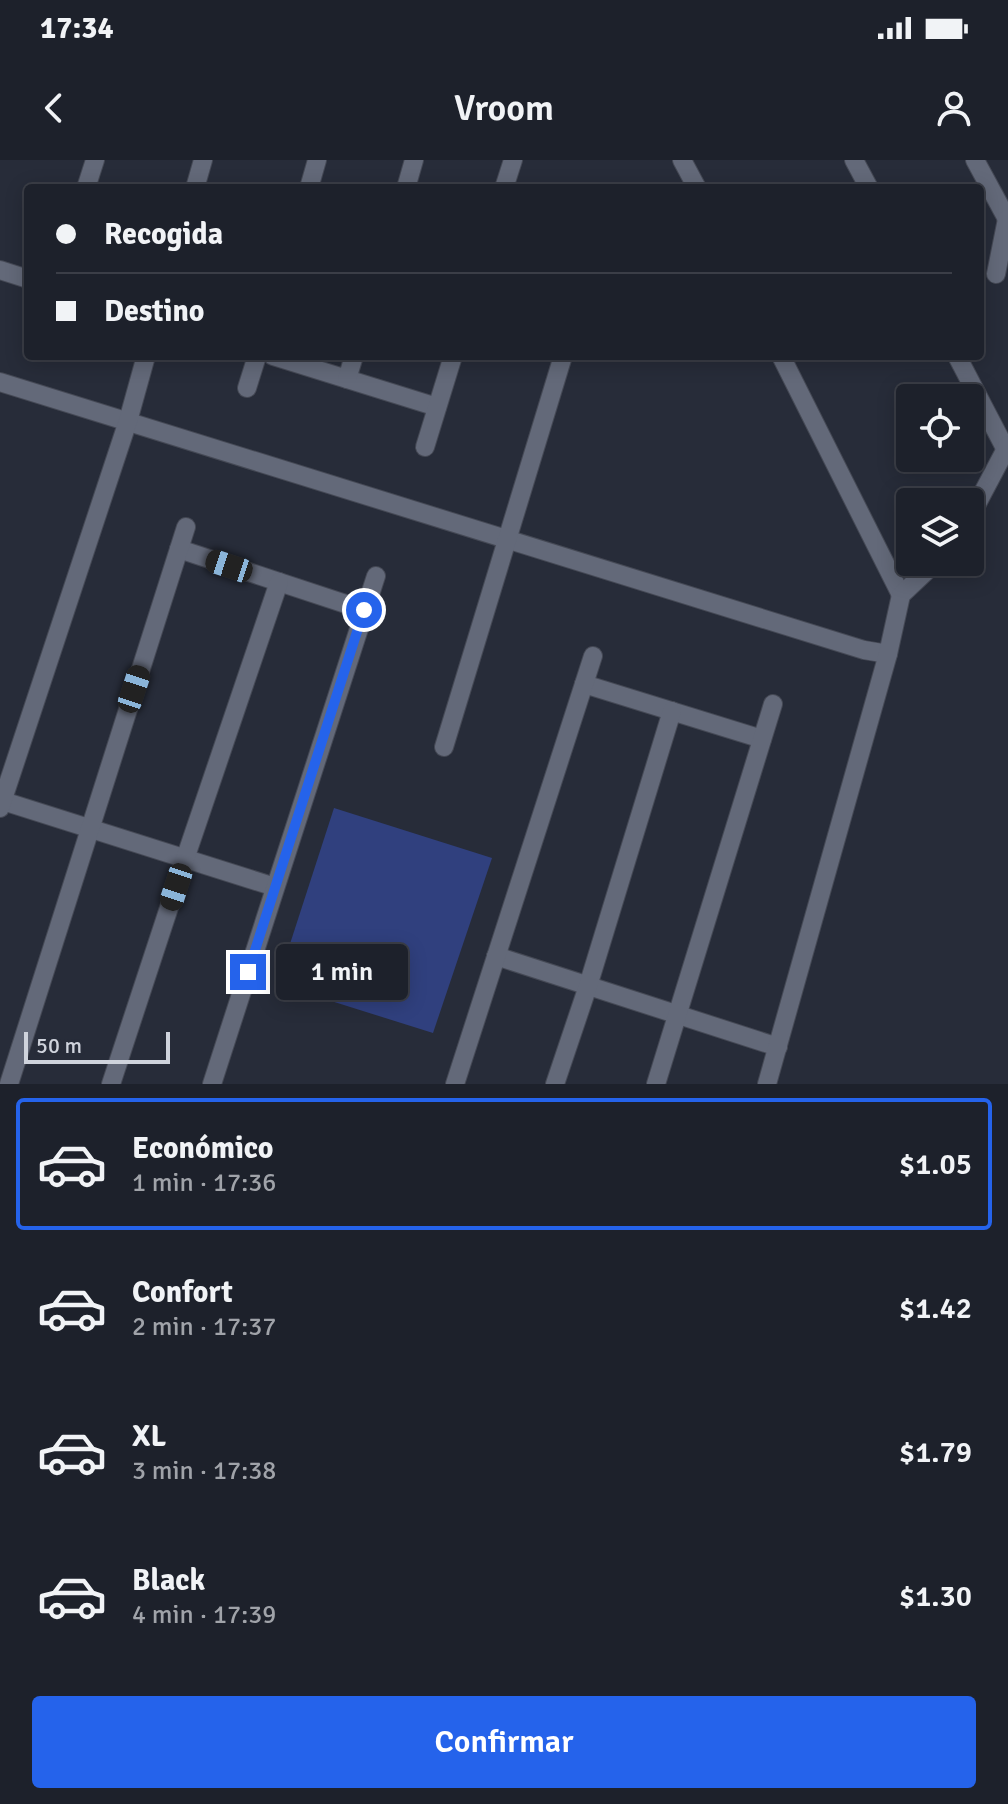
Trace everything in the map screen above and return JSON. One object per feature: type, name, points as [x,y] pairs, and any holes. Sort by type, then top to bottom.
[{"type":"street","points":[[87,184],[95,160]]},
{"type":"street","points":[[196,184],[203,160]]},
{"type":"street","points":[[310,184],[317,160]]},
{"type":"street","points":[[407,184],[414,160]]},
{"type":"street","points":[[505,184],[513,160]]},
{"type":"street","points":[[682,160],[695,184]]},
{"type":"street","points":[[854,160],[867,184]]},
{"type":"street","points":[[975,160],[1008,217],[996,274]]},
{"type":"street","points":[[0,270],[24,278]]},
{"type":"street","points":[[145,360],[128,421],[1,803],[275,887]]},
{"type":"street","points":[[247,388],[256,360]]},
{"type":"street","points":[[286,360],[437,407]]},
{"type":"street","points":[[347,379],[353,360]]},
{"type":"street","points":[[425,447],[452,360]]},
{"type":"street","points":[[444,747],[562,360]]},
{"type":"street","points":[[783,360],[901,595]]},
{"type":"street","points":[[959,360],[1007,447],[984,491]]},
{"type":"street","points":[[0,382],[864,650],[888,654]]},
{"type":"street","points":[[9,1084],[186,527]]},
{"type":"street","points":[[179,549],[364,610]]},
{"type":"street","points":[[212,1084],[376,576]]},
{"type":"street","points":[[767,1084],[888,654],[901,595],[921,576]]},
{"type":"street","points":[[111,1084],[279,582]]},
{"type":"street","points":[[455,1084],[593,656]]},
{"type":"street","points":[[584,684],[762,739]]},
{"type":"street","points":[[656,1084],[773,704]]},
{"type":"street","points":[[555,1084],[672,711]]},
{"type":"street","points":[[496,956],[778,1047]]},
{"type":"shaded area","points":[[334,808],[492,858],[433,1033],[277,984]]},
{"type":"route","points":[[248,972],[364,610]]}]
